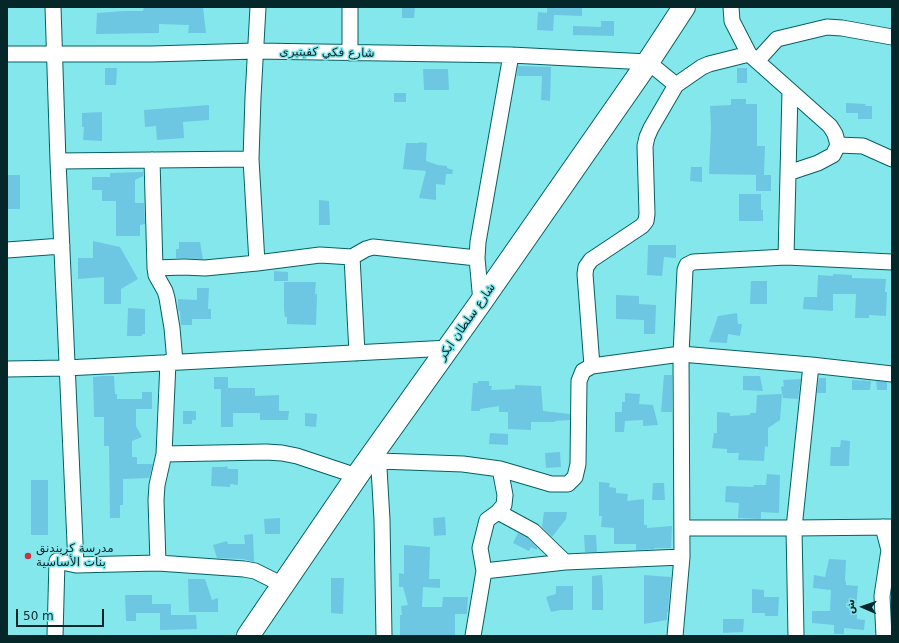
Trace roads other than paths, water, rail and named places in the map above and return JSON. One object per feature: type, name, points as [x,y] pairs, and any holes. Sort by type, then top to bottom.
[{"type":"highway","name":"شارع سلطان ابكر","points":[[248,636],[357,476],[378,454],[448,348],[648,62],[684,7]]},
{"type":"street","points":[[53,7],[66,368],[76,565]]},
{"type":"street","points":[[257,263],[251,159],[258,7]]},
{"type":"street","points":[[350,7],[350,53]]},
{"type":"street","points":[[731,7],[732,21],[753,57],[830,126],[835,134],[838,144],[833,155],[829,158],[788,173]]},
{"type":"street","points":[[592,366],[585,274],[586,267],[591,260],[642,226],[646,221],[645,146],[647,137],[676,85],[702,67],[709,64],[753,57],[777,39],[828,27],[892,37]]},
{"type":"street","name":"شارع فكي كفيتيرى","points":[[7,54],[152,54],[256,51],[511,55],[648,62]]},
{"type":"street","points":[[481,302],[477,258],[478,242],[511,55]]},
{"type":"street","points":[[648,62],[676,85]]},
{"type":"street","points":[[786,257],[790,91]]},
{"type":"street","points":[[838,144],[863,146],[892,159]]},
{"type":"street","points":[[58,161],[251,159]]},
{"type":"street","points":[[152,160],[155,268],[156,275],[167,298],[172,328],[172,362],[164,454],[157,485],[156,500],[158,563]]},
{"type":"street","points":[[7,250],[62,246]]},
{"type":"street","points":[[155,268],[206,268],[320,255],[352,257],[366,249],[373,247],[477,258]]},
{"type":"street","points":[[352,257],[357,353]]},
{"type":"street","points":[[675,636],[682,557],[680,354],[685,270],[687,265],[700,261],[786,257],[892,262]]},
{"type":"street","points":[[7,370],[448,348]]},
{"type":"street","points":[[384,636],[382,520],[378,454],[500,469],[551,484],[568,484],[576,477],[578,464],[579,381],[583,371],[592,366],[680,354],[811,365],[892,374]]},
{"type":"street","points":[[796,636],[794,528],[811,365]]},
{"type":"street","points":[[164,454],[282,453],[297,456],[357,476]]},
{"type":"street","points":[[473,636],[484,571],[480,548],[487,520],[498,512],[504,505],[505,496],[500,469]]},
{"type":"street","points":[[498,512],[533,531],[565,562]]},
{"type":"street","points":[[682,528],[888,527],[889,550],[882,596],[884,636]]},
{"type":"street","points":[[484,571],[565,562],[682,557]]},
{"type":"street","points":[[55,636],[57,561],[76,565],[158,563],[244,569],[255,571],[283,585]]},
{"type":"place","name":"مدرسة كريندنق بنات الأساسية","points":[[28,556]]}]
